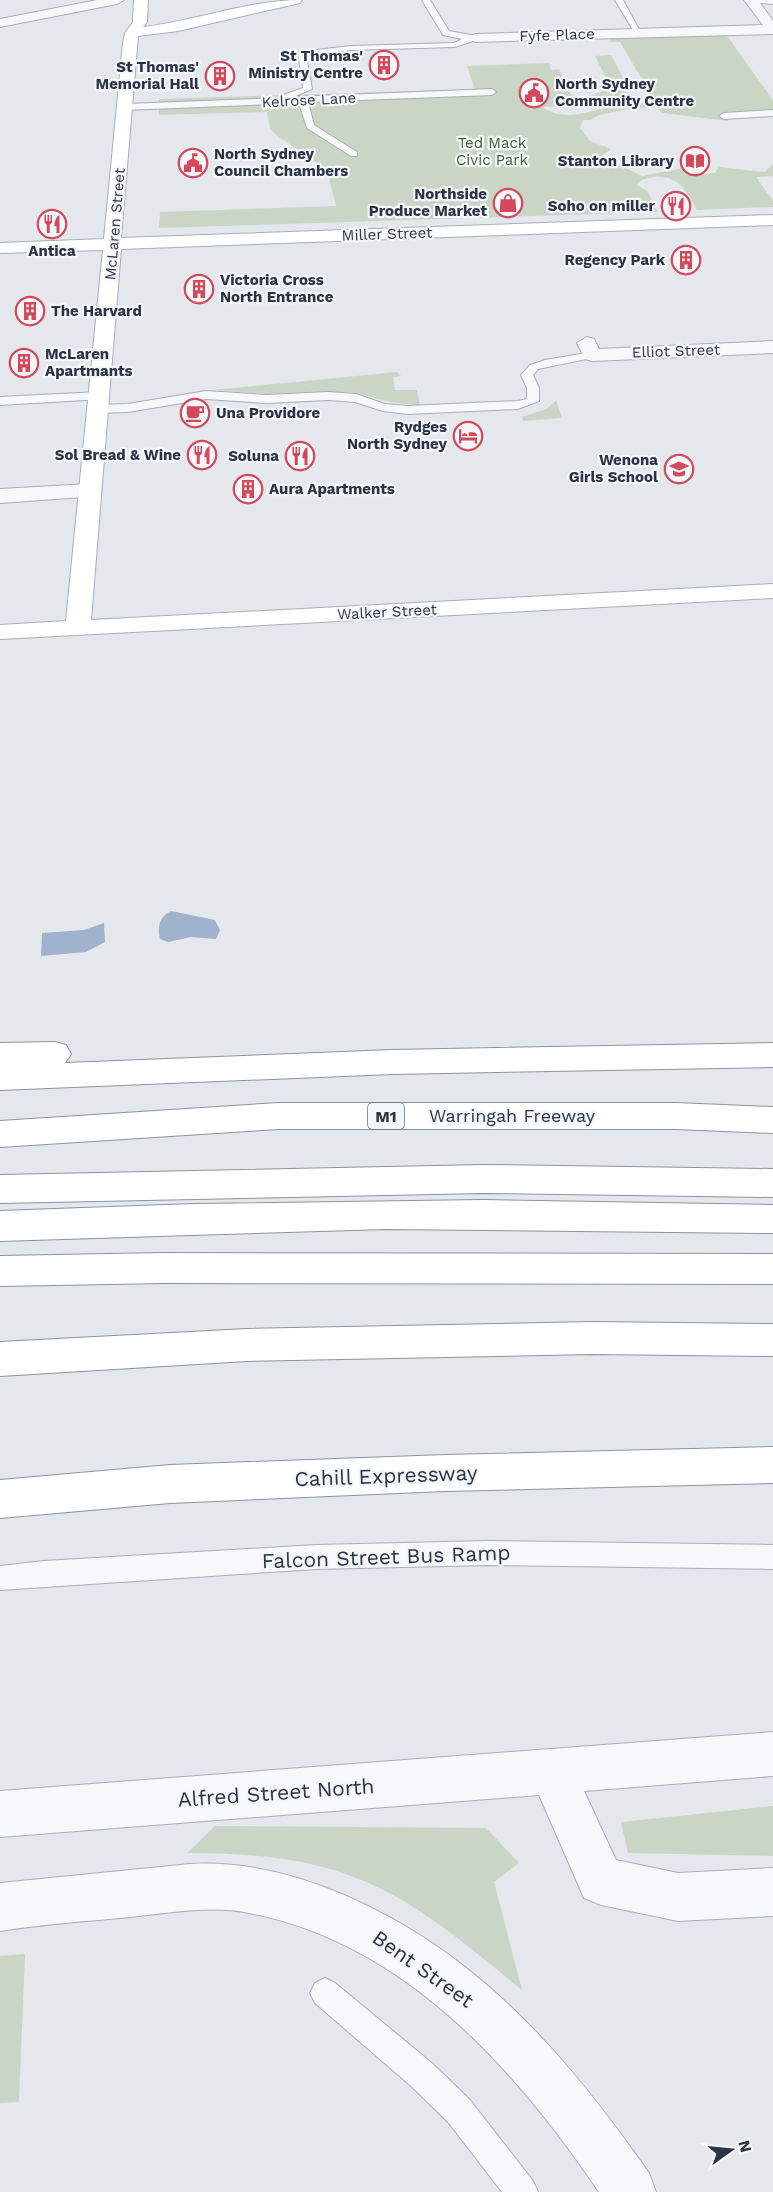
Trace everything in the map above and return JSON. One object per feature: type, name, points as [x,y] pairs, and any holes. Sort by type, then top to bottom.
[{"type":"main road","name":"McLaren Street","points":[[78,629],[125,107],[124,13],[140,22],[141,0]]},
{"type":"main road","points":[[124,13],[178,27],[296,0]]},
{"type":"main road","name":"Miller Street","points":[[0,248],[773,220]]},
{"type":"main road","name":"Walker Street","points":[[0,632],[773,591]]},
{"type":"main road","points":[[0,1055],[176,1054],[392,1062]]},
{"type":"main road","points":[[0,1078],[392,1062],[773,1055]]},
{"type":"main road","name":"Warringah Freeway","points":[[0,1134],[279,1116],[676,1116],[773,1120]]},
{"type":"main road","points":[[0,1189],[331,1179],[671,1180],[773,1183]]},
{"type":"main road","points":[[0,1226],[352,1214],[590,1214],[773,1219]]},
{"type":"main road","points":[[0,1271],[164,1268],[773,1269]]},
{"type":"main road","points":[[0,1359],[259,1345],[593,1338],[773,1340]]},
{"type":"main road","name":"Cahill Expressway","points":[[0,1499],[192,1484],[445,1473],[773,1465]]},
{"type":"street","points":[[752,1],[772,29]]},
{"type":"street","points":[[0,23],[124,13]]},
{"type":"street","name":"Fyfe Place","points":[[474,38],[772,29]]},
{"type":"street","name":"Elliot Street","points":[[590,349],[773,347]]},
{"type":"street","points":[[0,496],[90,492]]},
{"type":"street","name":"Alfred Street North","points":[[0,1814],[773,1754]]},
{"type":"street","points":[[552,1771],[601,1881],[678,1897],[773,1892]]},
{"type":"street","name":"Bent Street","points":[[14,1905],[203,1886],[248,1889],[321,1909],[364,1928],[407,1954],[477,2005],[555,2091],[630,2192]]},
{"type":"lane","points":[[426,0],[446,33],[456,37],[474,38]]},
{"type":"lane","points":[[619,0],[639,33]]},
{"type":"lane","points":[[752,1],[773,2]]},
{"type":"lane","points":[[273,102],[308,89],[302,54],[351,48],[455,45],[474,38]]},
{"type":"lane","name":"Kelrose Lane","points":[[125,107],[492,92]]},
{"type":"lane","points":[[303,101],[310,126],[354,154]]},
{"type":"lane","points":[[724,116],[756,110],[773,113]]},
{"type":"lane","points":[[0,401],[98,403],[128,408],[206,395],[267,399],[328,396],[356,398],[383,407],[408,410],[518,405],[533,401],[533,388],[527,375],[534,367],[590,349]]},
{"type":"lane","name":"Falcon Street Bus Ramp","points":[[0,1578],[55,1572],[339,1556],[499,1553],[773,1557]]},
{"type":"lane","points":[[325,1993],[422,2075],[459,2111],[522,2192]]},
{"type":"green space","name":"Ted Mack Civic Park","points":[[724,32],[773,100],[773,111],[723,113],[728,121],[662,113],[656,107],[627,109],[583,120],[580,128],[590,141],[611,149],[601,156],[642,176],[684,168],[697,175],[715,173],[719,167],[765,172],[773,164],[773,176],[756,177],[773,201],[773,207],[697,210],[685,191],[676,182],[663,177],[654,177],[642,180],[637,185],[648,192],[658,212],[159,228],[160,212],[336,206],[327,170],[275,134],[270,128],[267,112],[159,115],[159,99],[475,89],[467,66],[549,63],[551,70],[559,69],[574,101],[567,102],[569,106],[542,107],[550,112],[567,115],[621,105],[656,103],[620,42],[611,42],[607,35]]},
{"type":"green space","points":[[611,55],[628,87],[624,99],[587,109],[582,100],[601,92],[609,84],[595,56]]},
{"type":"green space","points":[[397,372],[401,376],[393,377],[395,390],[417,390],[420,406],[350,392],[279,395],[214,390]]},
{"type":"green space","points":[[556,400],[562,418],[523,421],[522,417],[547,409]]},
{"type":"green space","points":[[773,1806],[773,1856],[628,1853],[621,1822]]},
{"type":"green space","points":[[215,1826],[486,1828],[519,1863],[494,1882],[522,1990],[424,1914],[359,1879],[296,1861],[230,1854],[187,1853]]},
{"type":"green space","points":[[25,1954],[19,2102],[0,2103],[0,1956]]},
{"type":"water","points":[[171,911],[215,920],[220,930],[216,939],[191,937],[168,942],[160,939],[160,923]]},
{"type":"water","points":[[104,923],[105,942],[86,952],[41,956],[42,933],[84,930]]},
{"type":"place","name":"St Thomas' Ministry Centre","points":[[384,65]]},
{"type":"place","name":"St Thomas' Memorial Hall","points":[[220,76]]},
{"type":"place","name":"North Sydney Community Centre","points":[[534,93]]},
{"type":"place","name":"Stanton Library","points":[[695,161]]},
{"type":"place","name":"North Sydney Council Chambers","points":[[193,163]]},
{"type":"place","name":"Northside Produce Market","points":[[508,203]]},
{"type":"place","name":"Soho on miller","points":[[676,206]]},
{"type":"place","name":"Antica","points":[[52,224]]},
{"type":"place","name":"Regency Park","points":[[686,260]]},
{"type":"place","name":"Victoria Cross North Entrance","points":[[199,289]]},
{"type":"place","name":"The Harvard","points":[[30,311]]},
{"type":"place","name":"McLaren Apartmants","points":[[24,363]]},
{"type":"place","name":"Una Providore","points":[[195,413]]},
{"type":"place","name":"Rydges North Sydney","points":[[468,436]]},
{"type":"place","name":"Sol Bread & Wine","points":[[202,455]]},
{"type":"place","name":"Soluna","points":[[300,456]]},
{"type":"place","name":"Wenona Girls School","points":[[679,469]]},
{"type":"place","name":"Aura Apartments","points":[[248,489]]}]
